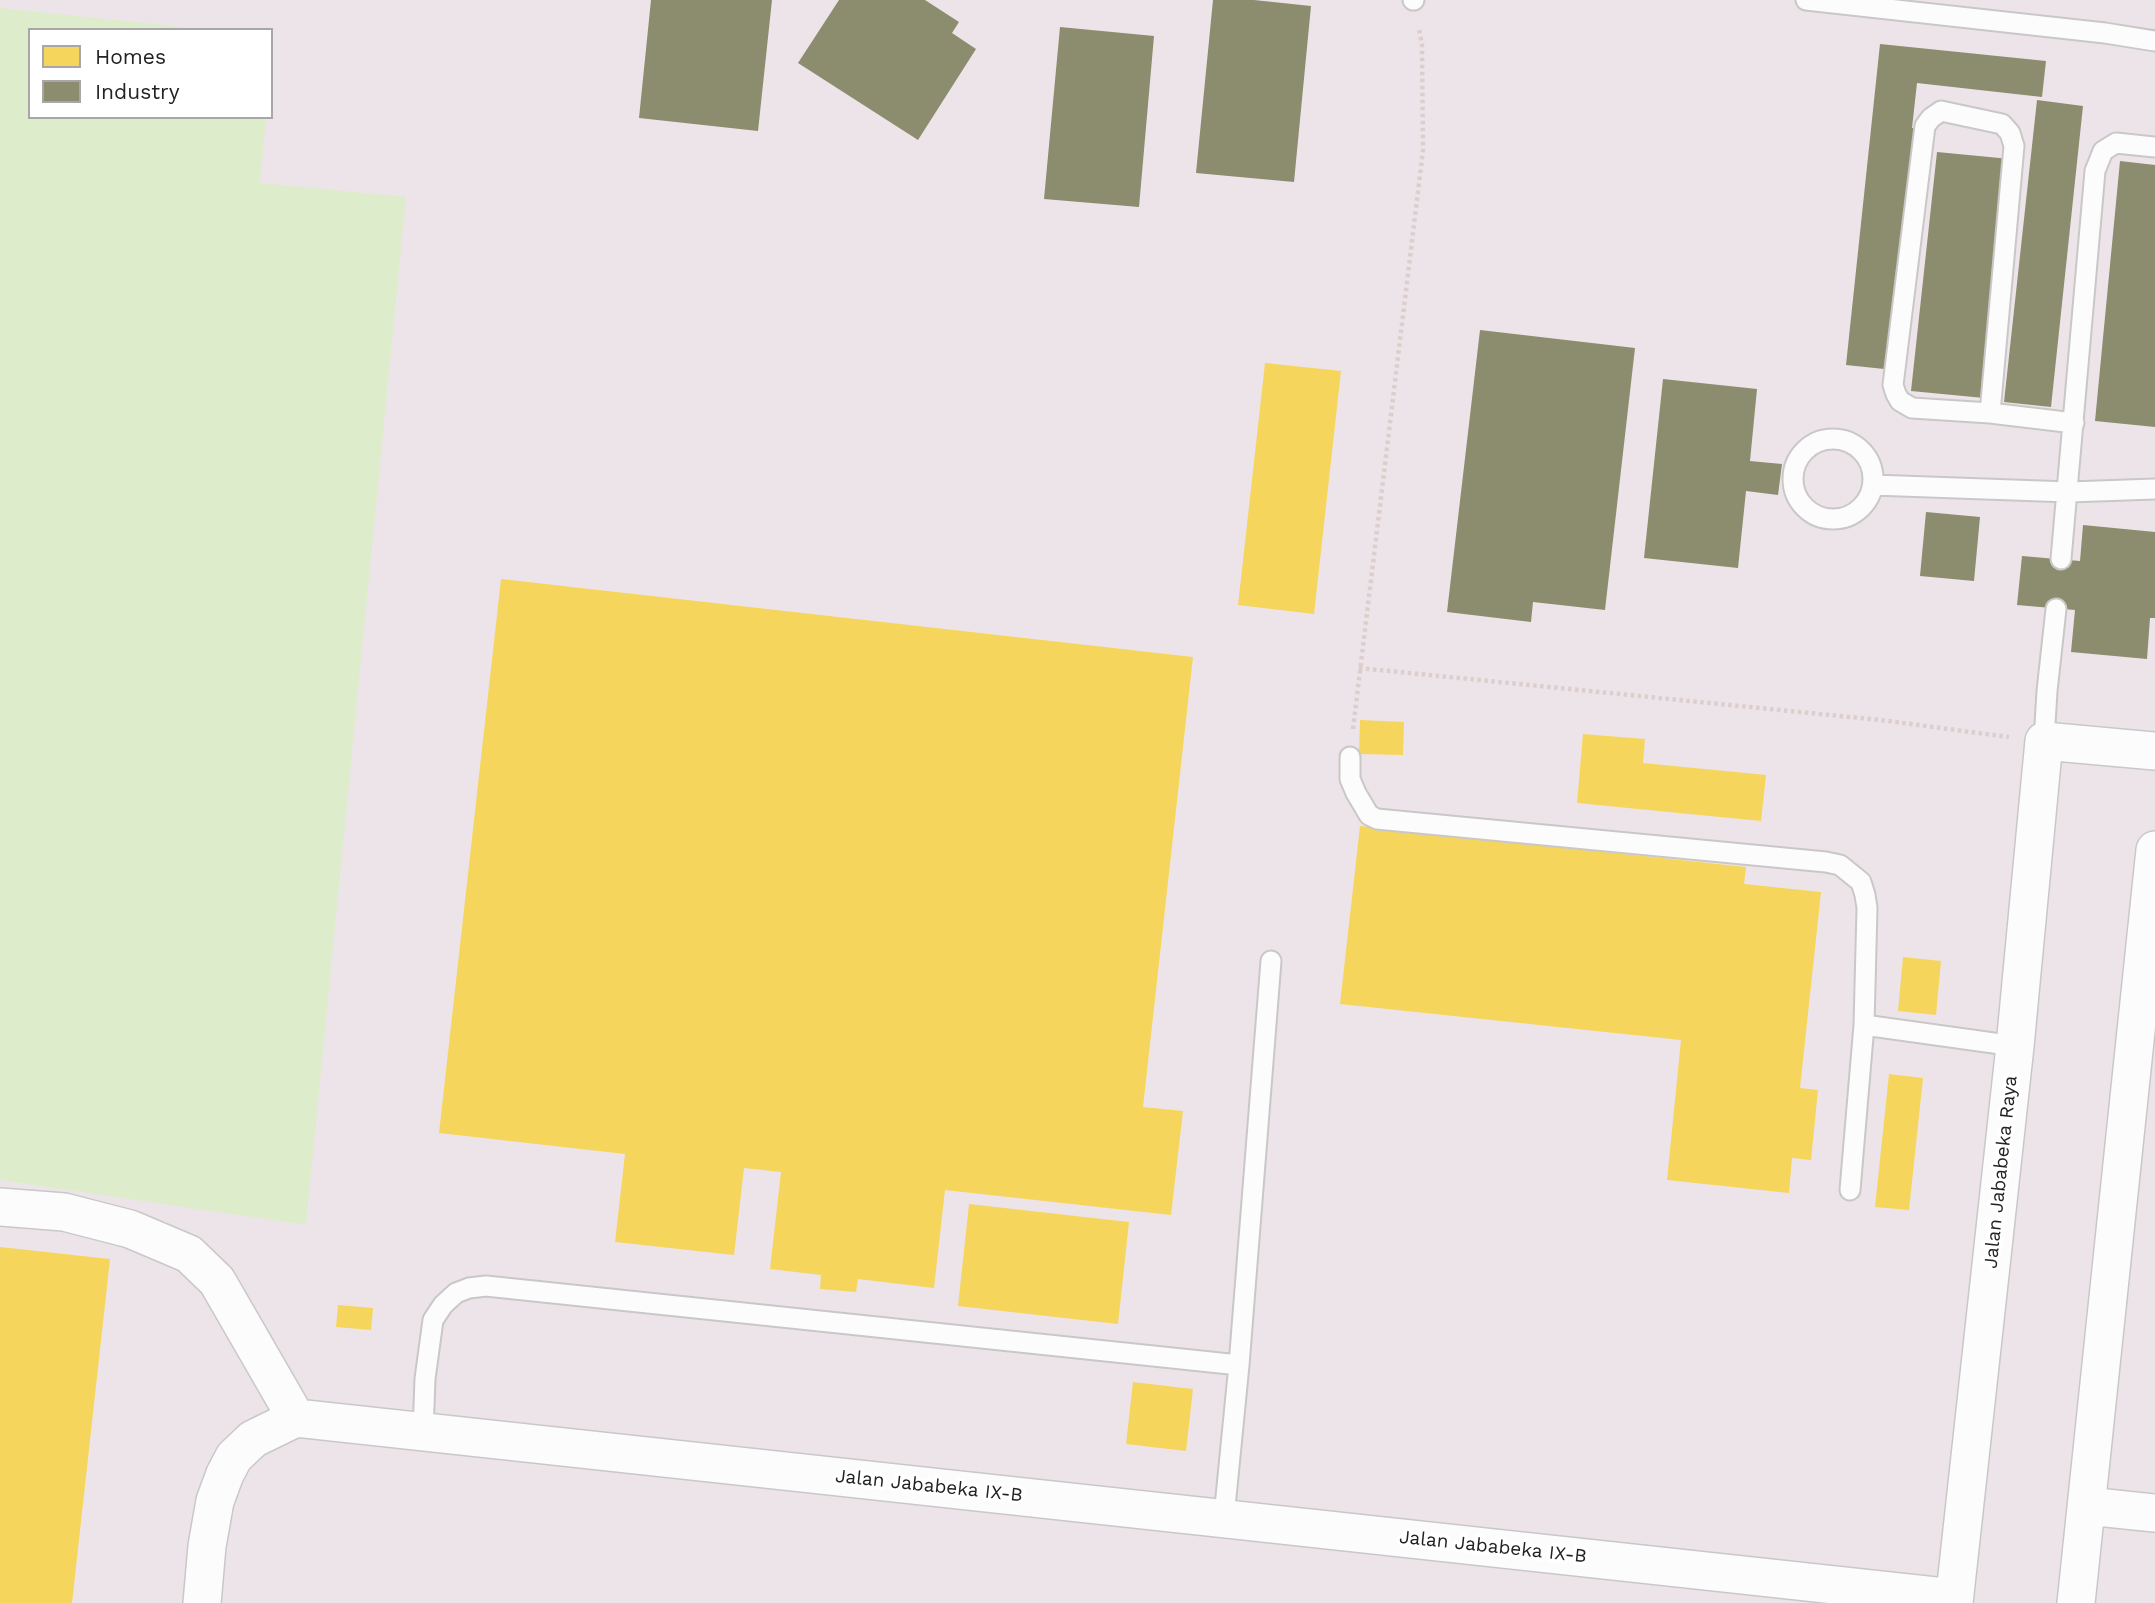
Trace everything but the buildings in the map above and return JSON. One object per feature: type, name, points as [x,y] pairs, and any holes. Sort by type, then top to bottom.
[{"type":"street","points":[[2044,741],[2155,751]]},
{"type":"street","name":"Jalan Jababeka Raya","points":[[1954,1601],[2015,1046],[2044,741]]},
{"type":"street","points":[[2076,1603],[2155,850]]},
{"type":"street","points":[[0,1207],[64,1212],[130,1229],[189,1254],[217,1281],[296,1418],[253,1439],[234,1457],[225,1474],[215,1501],[207,1546],[202,1603]]},
{"type":"street","name":"Jalan Jababeka IX-B","points":[[296,1418],[1224,1517],[1954,1601]]},
{"type":"street","points":[[2087,1506],[2155,1513]]},
{"type":"lane","points":[[1806,0],[2105,33],[2155,41]]},
{"type":"lane","points":[[1990,413],[2014,146],[2010,133],[2002,124],[1941,111],[1931,118],[1925,127],[1893,385],[1900,401],[1912,408],[1990,413],[2074,423]]},
{"type":"lane","points":[[2062,559],[2095,171],[2103,151],[2116,143],[2155,147]]},
{"type":"lane","points":[[1843,439],[1855,444],[1865,454],[1871,465],[1873,485],[1866,503],[1856,512],[1831,520],[1806,509],[1798,498],[1794,473],[1798,460],[1806,449],[1816,442],[1843,439]]},
{"type":"lane","points":[[1873,485],[2068,492],[2155,489]]},
{"type":"lane","points":[[2044,741],[2056,609]]},
{"type":"lane","points":[[1350,757],[1350,779],[1356,793],[1369,815],[1377,819],[1826,862],[1840,865],[1861,882],[1867,908],[1864,1026],[1850,1190]]},
{"type":"lane","points":[[1224,1517],[1271,961]]},
{"type":"lane","points":[[1864,1026],[2015,1046]]},
{"type":"lane","points":[[422,1433],[425,1378],[433,1321],[443,1305],[456,1293],[486,1286],[1239,1364]]},
{"type":"path","points":[[1350,757],[1423,150],[1422,45],[1414,0]]},
{"type":"path","points":[[1359,668],[1880,720],[2044,741]]},
{"type":"shaded area","points":[[0,0],[2155,0],[2155,1603],[0,1603]]},
{"type":"green space","points":[[0,8],[191,28],[28,28],[28,119],[266,119],[260,183],[406,197],[306,1225],[0,1180]]}]
